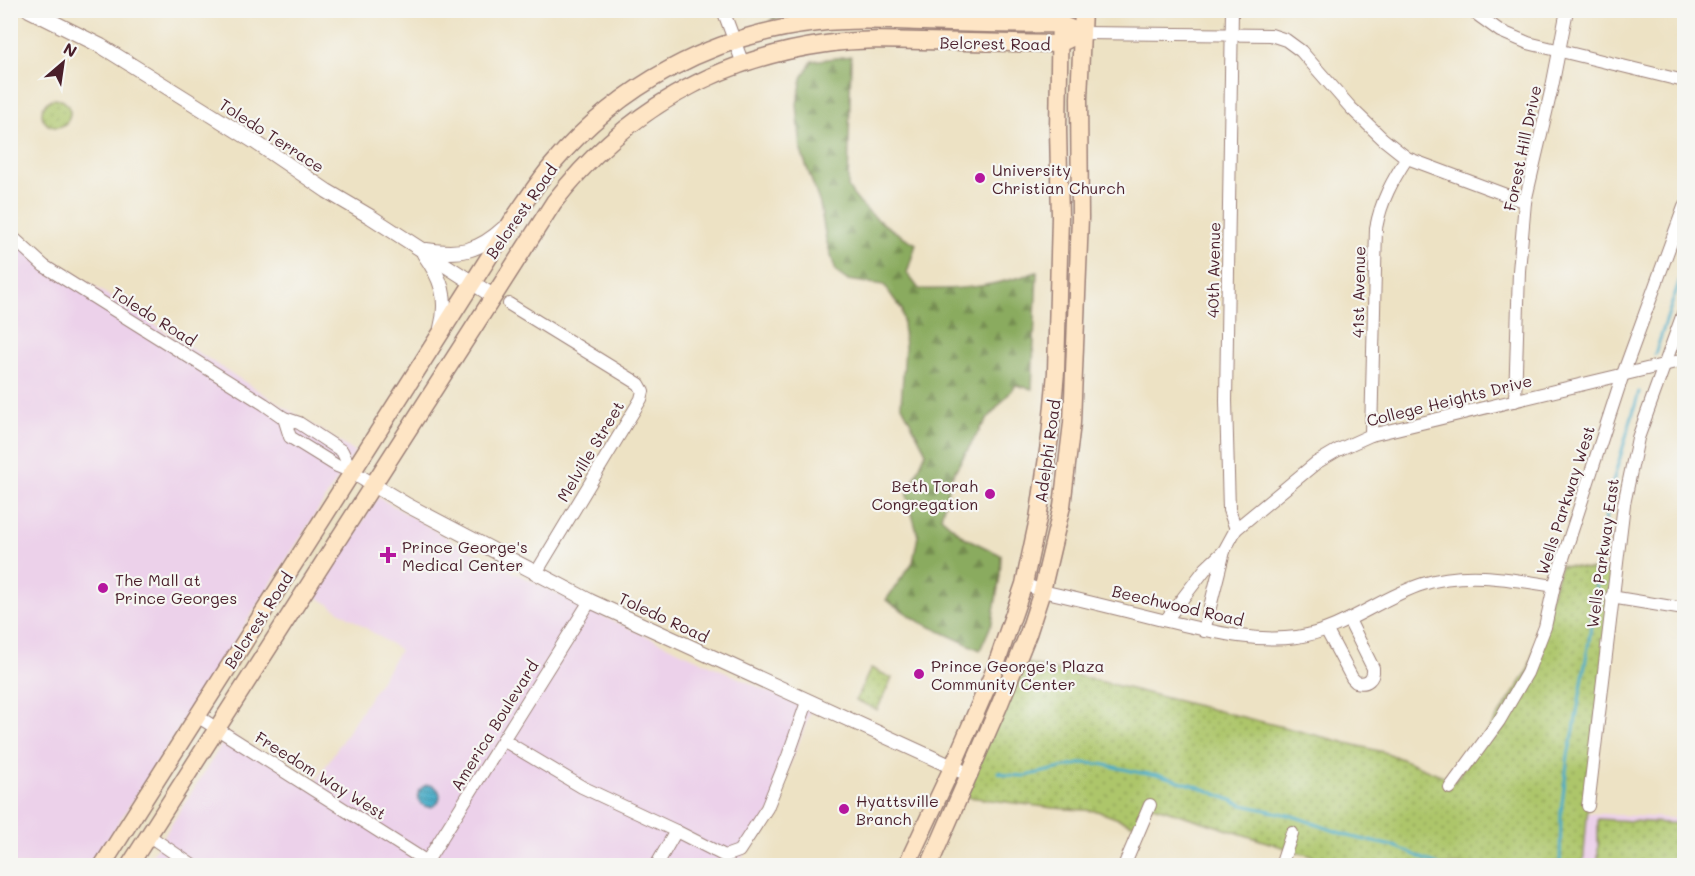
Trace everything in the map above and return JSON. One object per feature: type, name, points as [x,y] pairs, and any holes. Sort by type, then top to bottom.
[{"type":"main road","points":[[1008,24],[1036,10]]},
{"type":"main road","name":"Adelphi Road","points":[[929,866],[1025,643],[1042,591],[1062,506],[1072,423],[1080,218],[1079,98],[1083,10]]},
{"type":"main road","name":"Belcrest Road","points":[[102,866],[512,221],[553,164],[604,113],[657,75],[707,50],[734,40],[787,27],[820,23],[881,21],[1008,24],[1060,17],[1082,33],[1059,44],[900,40],[849,42],[796,49],[743,64],[699,81],[640,116],[604,146],[555,202],[129,866]]},
{"type":"main road","name":"Adelphi Road","points":[[906,866],[994,671],[1024,584],[1038,519],[1056,382],[1060,217],[1058,129],[1060,17]]},
{"type":"street","name":"Toledo Terrace","points":[[28,10],[66,27],[109,51],[494,296]]},
{"type":"street","points":[[723,10],[743,64]]},
{"type":"street","name":"40th Avenue","points":[[1232,10],[1226,401],[1229,510],[1236,529]]},
{"type":"street","points":[[1471,10],[1488,24],[1512,37],[1559,51],[1684,81]]},
{"type":"street","name":"Forest Hill Drive","points":[[1515,401],[1519,271],[1525,202],[1542,134],[1567,10]]},
{"type":"street","points":[[1082,33],[1271,35],[1279,37],[1302,51],[1351,108],[1383,139],[1407,158],[1525,202]]},
{"type":"street","name":"41st Avenue","points":[[1371,435],[1376,228],[1381,204],[1407,158]]},
{"type":"street","name":"Wells Parkway West","points":[[1450,788],[1498,721],[1527,673],[1545,627],[1554,586],[1623,374],[1684,207]]},
{"type":"street","points":[[422,249],[446,253],[471,250],[483,245],[512,221]]},
{"type":"street","name":"Toledo Road","points":[[10,235],[44,266],[284,418],[290,437],[337,466],[590,601],[970,775]]},
{"type":"street","points":[[422,249],[440,279],[443,290],[444,317],[440,333]]},
{"type":"street","name":"Melville Street","points":[[509,304],[639,384],[643,391],[641,399],[536,573]]},
{"type":"street","name":"Wells Parkway East","points":[[1588,806],[1611,597],[1624,504],[1638,438],[1684,311]]},
{"type":"street","name":"College Heights Drive","points":[[1166,620],[1206,568],[1224,550],[1236,529],[1316,463],[1371,435],[1684,360]]},
{"type":"street","name":"College Heights Drive","points":[[1204,631],[1224,550]]},
{"type":"street","name":"Beechwood Road","points":[[1024,584],[1042,591],[1204,631],[1269,639],[1295,637],[1327,630],[1407,590],[1441,579],[1482,576],[1554,586]]},
{"type":"street","points":[[1611,597],[1684,609]]},
{"type":"street","name":"America Boulevard","points":[[428,864],[590,601]]},
{"type":"street","points":[[1327,630],[1352,678],[1356,682],[1371,680],[1374,674],[1373,668],[1349,620]]},
{"type":"street","points":[[503,740],[582,787],[725,856],[739,851],[766,808],[807,702]]},
{"type":"street","name":"Freedom Way West","points":[[197,716],[428,864]]},
{"type":"street","points":[[1124,866],[1150,805]]},
{"type":"street","points":[[656,866],[676,831]]},
{"type":"street","points":[[1281,866],[1292,833]]},
{"type":"street","points":[[148,836],[193,866]]},
{"type":"shaded area","points":[[10,233],[355,452],[110,836],[88,865],[11,865]]},
{"type":"shaded area","points":[[378,497],[461,546],[600,615],[811,711],[773,807],[737,865],[145,866],[229,733],[313,786],[400,650],[316,596]]},
{"type":"shaded area","points":[[1587,813],[1684,819],[1684,865],[1583,866]]},
{"type":"green space","points":[[779,10],[819,11],[771,20]]},
{"type":"green space","points":[[851,56],[848,187],[869,212],[916,244],[907,273],[919,289],[979,286],[1037,272],[1032,389],[1016,385],[981,427],[952,476],[941,517],[964,537],[1001,555],[992,623],[980,650],[920,622],[886,600],[913,562],[918,536],[907,495],[926,452],[901,404],[905,348],[902,310],[884,285],[847,280],[836,272],[826,239],[820,204],[801,151],[797,104],[802,78],[812,61]]},
{"type":"green space","points":[[56,99],[66,103],[70,113],[66,123],[56,127],[46,123],[42,113],[46,103]]},
{"type":"green space","points":[[1561,565],[1614,573],[1583,865],[1339,865],[1150,805],[1140,827],[1097,811],[1053,808],[960,796],[1018,661],[1387,753],[1455,781],[1527,673]]},
{"type":"green space","points":[[871,668],[892,678],[877,710],[856,700]]},
{"type":"green space","points":[[1598,819],[1684,824],[1684,865],[1598,865]]},
{"type":"water","points":[[429,785],[437,788],[440,796],[437,804],[429,807],[421,804],[418,796],[421,788]]},
{"type":"waterway","points":[[1655,354],[1684,267]]},
{"type":"waterway","points":[[1560,866],[1561,812],[1568,755],[1589,641],[1601,545],[1610,492],[1639,392]]},
{"type":"waterway","points":[[998,772],[1025,776],[1084,763],[1160,775],[1199,787],[1243,805],[1293,816],[1352,837],[1397,847],[1440,866]]},
{"type":"place","name":"University Christian Church","points":[[980,178]]},
{"type":"place","name":"Beth Torah Congregation","points":[[990,494]]},
{"type":"place","name":"Prince George's Medical Center","points":[[388,555]]},
{"type":"place","name":"The Mall at Prince Georges","points":[[103,588]]},
{"type":"place","name":"Prince George's Plaza Community Center","points":[[919,674]]},
{"type":"place","name":"Hyattsville Branch","points":[[844,809]]}]
